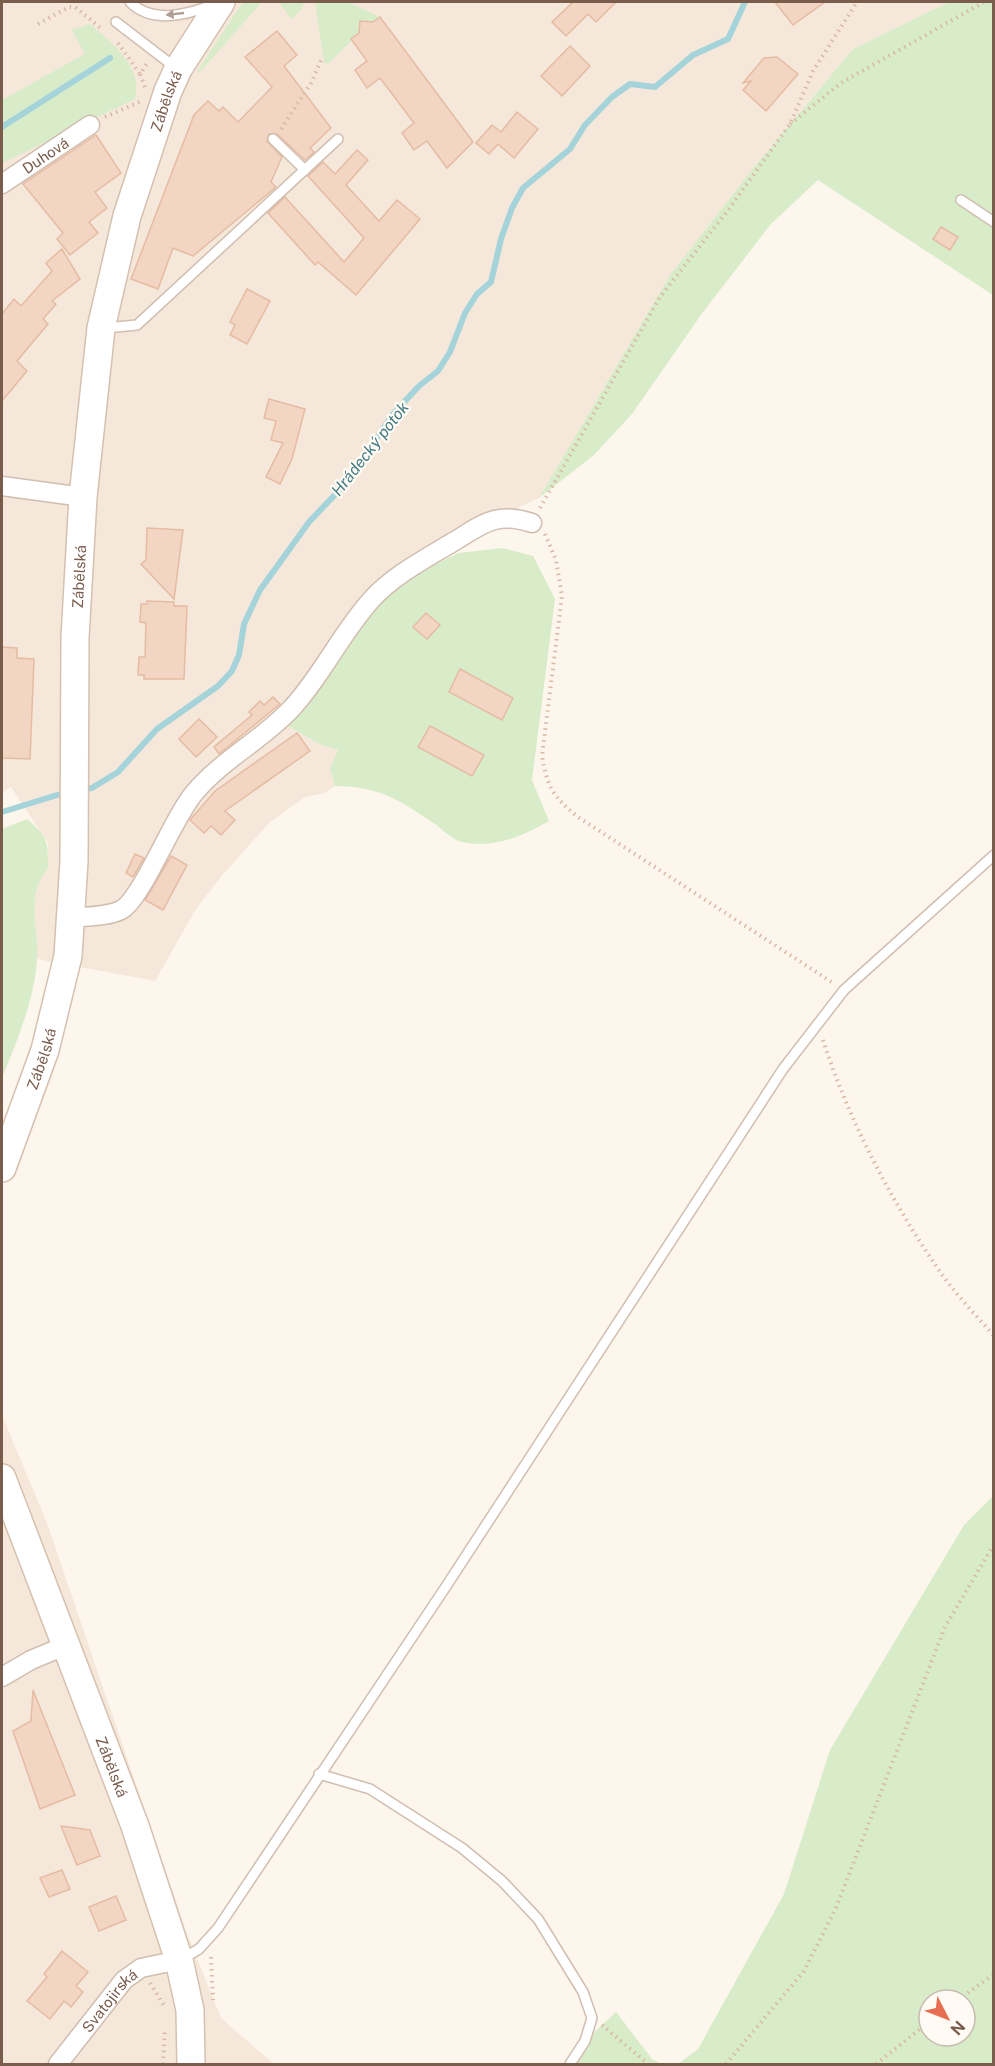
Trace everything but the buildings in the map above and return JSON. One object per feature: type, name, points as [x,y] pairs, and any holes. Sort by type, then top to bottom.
[{"type":"main road","name":"Zábělská","points":[[2,1168],[45,1050],[65,978],[71,918],[75,638],[83,497],[101,328],[127,216],[173,80],[221,2]]},
{"type":"main road","name":"Zábělská","points":[[2,1478],[135,1826],[179,1960],[190,2010],[191,2064]]},
{"type":"street","name":"Duhová","points":[[2,184],[90,124]]},
{"type":"street","points":[[2,486],[83,497]]},
{"type":"street","points":[[71,918],[121,910],[134,900],[169,832],[194,793],[213,772],[291,709],[351,624],[373,597],[398,576],[494,518],[514,517],[532,523]]},
{"type":"street","points":[[2,1677],[31,1660],[67,1645]]},
{"type":"street","name":"Svatojirská","points":[[58,2064],[124,1980],[141,1968],[179,1960]]},
{"type":"lane","points":[[130,2],[153,14],[169,16],[191,12],[221,2]]},
{"type":"lane","points":[[116,22],[173,80]]},
{"type":"lane","points":[[273,139],[305,170]]},
{"type":"lane","points":[[101,328],[137,325],[338,139]]},
{"type":"lane","points":[[961,200],[993,222]]},
{"type":"lane","points":[[179,1960],[199,1949],[218,1928],[445,1588],[737,1138],[818,1024],[844,990],[993,855]]},
{"type":"lane","points":[[319,1774],[370,1789],[462,1848],[502,1881],[538,1919],[583,1992],[592,2018],[585,2040],[570,2064]]},
{"type":"path","points":[[844,990],[578,817],[553,794],[546,780],[542,756],[562,596],[556,561],[548,539],[542,530],[532,523],[660,297],[729,209],[789,124],[813,71],[857,2]]},
{"type":"path","points":[[789,124],[841,83],[984,2]]},
{"type":"path","points":[[38,24],[69,7],[75,7],[108,34]]},
{"type":"path","points":[[117,42],[140,74]]},
{"type":"path","points":[[273,139],[299,104],[322,58]]},
{"type":"path","points":[[90,124],[173,80]]},
{"type":"path","points":[[818,1024],[834,1076],[906,1218],[941,1274],[993,1336]]},
{"type":"path","points":[[726,2064],[804,1971],[836,1908],[945,1627],[993,1544]]},
{"type":"path","points":[[141,1968],[166,2010]]},
{"type":"path","points":[[974,1988],[993,1974]]},
{"type":"path","points":[[592,2018],[614,2033],[648,2064]]},
{"type":"path","points":[[163,2064],[166,2021]]},
{"type":"path","points":[[876,2064],[917,2032]]},
{"type":"shaded area","points":[[2,2],[949,2],[853,49],[755,166],[670,275],[539,498],[402,563],[287,726],[321,745],[338,750],[330,769],[335,786],[325,793],[305,797],[269,823],[224,873],[196,909],[155,981],[37,959],[34,891],[38,880],[48,869],[48,843],[11,787],[2,793]]},
{"type":"shaded area","points":[[2,1415],[47,1523],[186,1931],[221,2018],[274,2064],[2,2064]]},
{"type":"green space","points":[[243,2],[262,2],[200,72],[197,72]]},
{"type":"green space","points":[[279,2],[305,2],[301,10],[291,19]]},
{"type":"green space","points":[[315,2],[348,2],[380,17],[372,23],[361,22],[362,30],[328,64],[324,62]]},
{"type":"green space","points":[[949,2],[993,2],[993,295],[818,180],[771,224],[703,312],[632,414],[594,455],[539,498],[670,275],[755,166],[853,49]]},
{"type":"green space","points":[[90,24],[116,48],[130,66],[135,76],[135,99],[2,163],[2,100],[85,54],[72,30]]},
{"type":"green space","points":[[502,548],[533,556],[555,599],[532,780],[549,821],[508,840],[474,844],[455,839],[389,796],[365,789],[335,786],[330,769],[338,750],[321,745],[286,725],[373,610],[406,578],[459,553]]},
{"type":"green space","points":[[27,819],[34,825],[46,841],[48,869],[41,879],[35,900],[37,958],[33,989],[2,1078],[2,829]]},
{"type":"green space","points":[[993,1496],[993,2064],[678,2064],[698,2049],[784,1894],[830,1750],[964,1525]]},
{"type":"green space","points":[[616,2012],[652,2059],[662,2064],[570,2064],[585,2041]]},
{"type":"waterway","name":"Hrádecký potok","points":[[80,790],[92,788],[118,772],[157,729],[218,686],[232,671],[239,655],[244,624],[260,590],[309,522],[349,480],[393,414],[419,386],[438,371],[450,352],[465,313],[477,294],[491,282],[501,239],[512,208],[523,188],[570,149],[585,125],[612,97],[630,84],[655,87],[693,55],[728,39],[745,2]]},
{"type":"waterway","points":[[2,127],[110,58]]},
{"type":"waterway","name":"Hrádecký potok","points":[[2,812],[67,792]]}]
